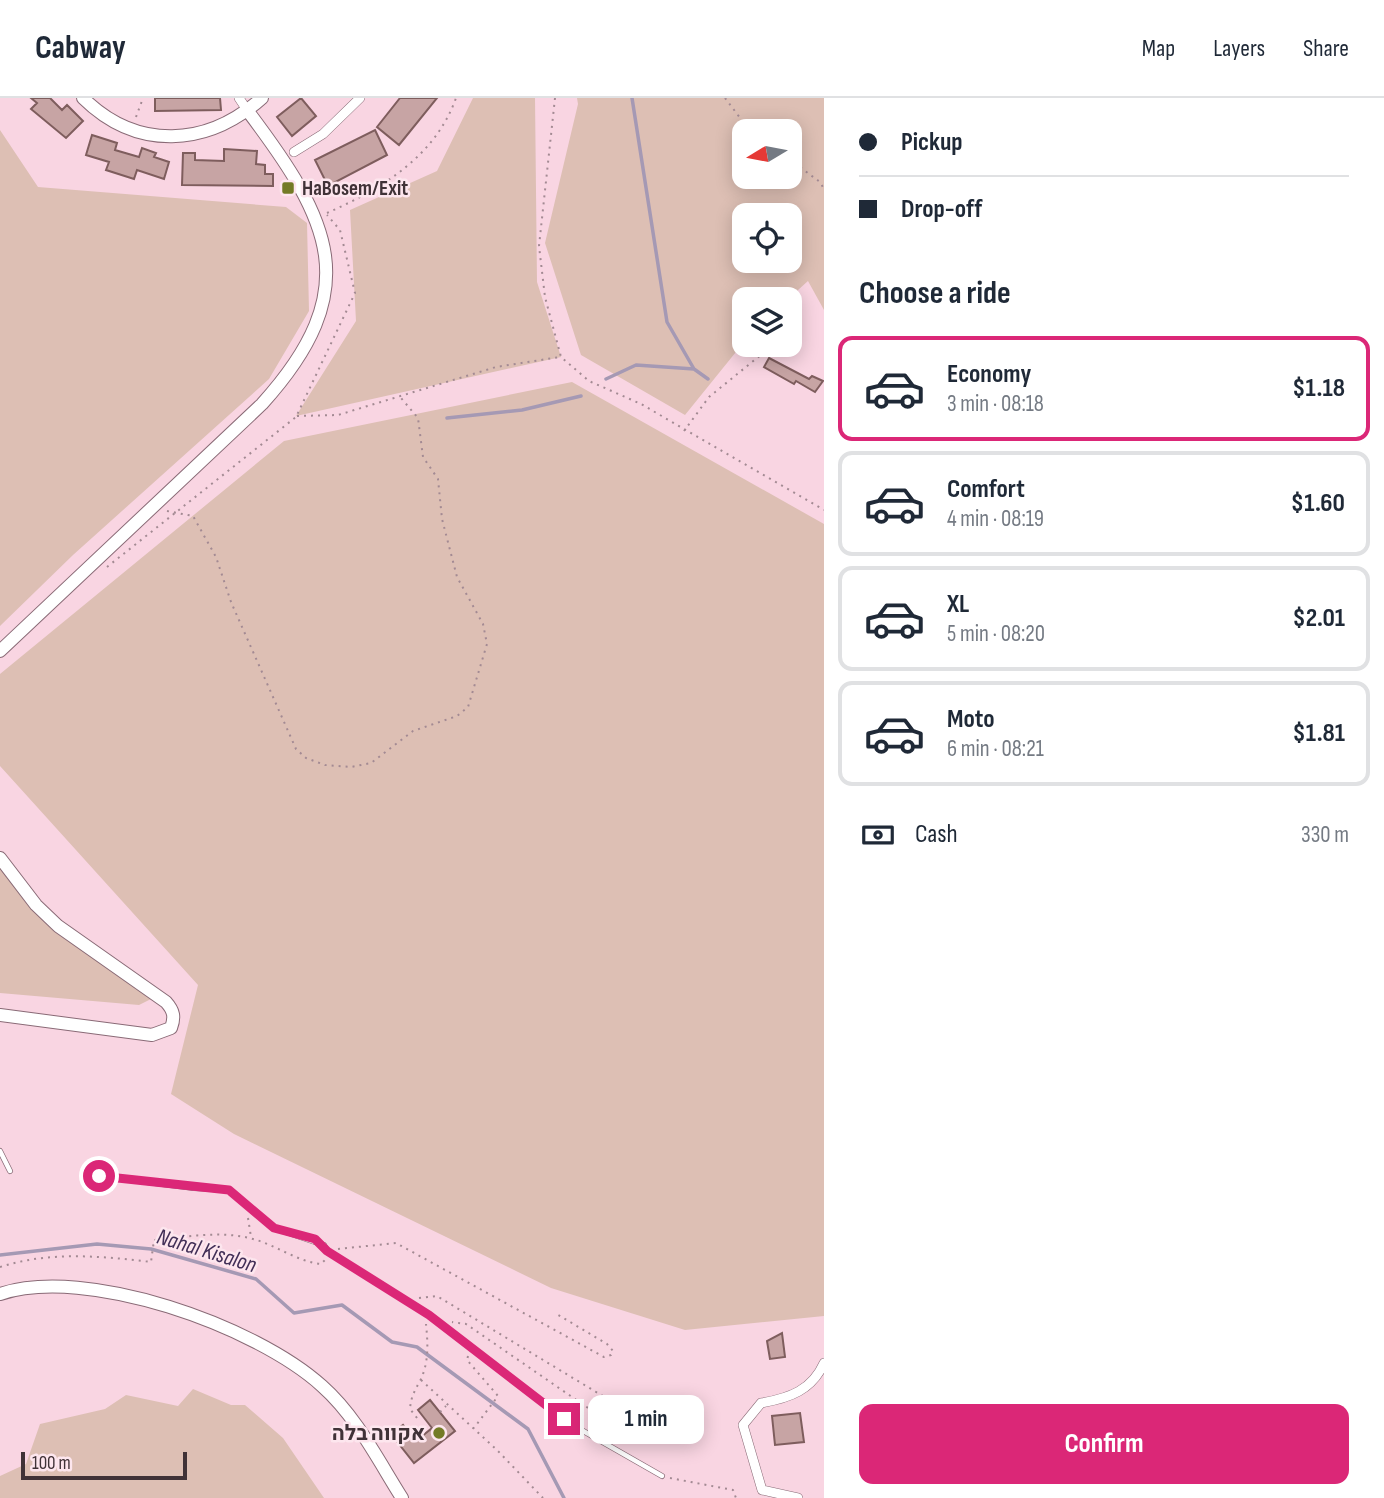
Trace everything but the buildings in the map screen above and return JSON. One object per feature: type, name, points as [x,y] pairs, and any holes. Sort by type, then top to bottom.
[{"type":"main road","points":[[83,98],[104,117],[152,135],[192,135],[215,129],[262,98]]},
{"type":"main road","points":[[0,651],[282,382],[311,339],[321,313],[326,282],[323,236],[308,200],[247,110]]},
{"type":"main road","points":[[0,858],[36,905],[58,926],[166,1002],[172,1009],[174,1018],[171,1028],[152,1035],[0,1015]]},
{"type":"main road","points":[[0,1294],[60,1284],[111,1292],[174,1310],[267,1349],[305,1371],[332,1396],[356,1426],[402,1498]]},
{"type":"street","points":[[239,98],[247,110]]},
{"type":"street","points":[[294,152],[323,134],[360,98]]},
{"type":"street","points":[[798,1498],[762,1490],[743,1425],[761,1403],[788,1398],[816,1381],[824,1363]]},
{"type":"lane","points":[[0,1151],[10,1171]]},
{"type":"lane","points":[[99,1176],[229,1190],[274,1228],[315,1239],[327,1251],[429,1315],[564,1419],[662,1476]]},
{"type":"path","points":[[132,129],[143,98]]},
{"type":"path","points":[[326,214],[369,194],[412,162],[447,123],[456,98]]},
{"type":"path","points":[[555,98],[539,246],[545,297],[561,356],[589,381],[641,404],[684,432],[824,510]]},
{"type":"path","points":[[725,98],[741,119]]},
{"type":"path","points":[[802,169],[820,182],[824,189]]},
{"type":"path","points":[[104,569],[296,416],[338,415],[496,367],[561,356]]},
{"type":"path","points":[[684,432],[709,397],[758,357]]},
{"type":"path","points":[[147,510],[179,511],[192,516],[208,539],[231,602],[296,749],[306,758],[325,765],[351,767],[371,763],[413,731],[457,716],[468,708],[487,644],[483,624],[457,578],[442,519],[438,479],[423,457],[418,418],[401,398]]},
{"type":"path","points":[[246,1207],[251,1238]]},
{"type":"path","points":[[0,1267],[18,1261],[83,1254],[150,1262],[154,1240],[219,1235],[251,1238],[312,1263],[321,1264],[327,1251],[396,1243],[604,1357],[611,1355],[613,1351],[607,1345],[555,1313]]},
{"type":"path","points":[[403,1299],[437,1296],[626,1410],[620,1421],[604,1419],[466,1324],[437,1321]]},
{"type":"path","points":[[417,1418],[410,1409],[412,1394],[421,1380],[429,1349],[426,1323],[429,1315]]},
{"type":"path","points":[[470,1346],[467,1360],[498,1396],[473,1429]]},
{"type":"path","points":[[421,1380],[542,1498]]},
{"type":"path","points":[[440,1412],[447,1405]]},
{"type":"path","points":[[662,1476],[733,1490],[736,1498]]},
{"type":"shaded area","points":[[473,98],[535,98],[537,282],[561,357],[296,416],[356,321],[350,210],[437,171]]},
{"type":"shaded area","points":[[577,98],[824,98],[824,310],[808,281],[801,287],[732,287],[732,357],[685,415],[581,355],[545,243],[578,104]]},
{"type":"shaded area","points":[[0,130],[38,187],[286,207],[307,223],[309,311],[269,379],[73,555],[0,626]]},
{"type":"shaded area","points":[[572,382],[824,524],[824,1316],[685,1330],[551,1288],[234,1134],[171,1094],[198,985],[0,766],[0,674],[284,441]]},
{"type":"shaded area","points":[[0,864],[35,911],[151,999],[139,1005],[0,993]]},
{"type":"shaded area","points":[[193,1389],[231,1405],[245,1405],[283,1438],[324,1498],[0,1498],[0,1476],[26,1464],[40,1424],[105,1409],[126,1395],[178,1406]]},
{"type":"waterway","points":[[632,98],[667,322],[694,369],[708,379]]},
{"type":"waterway","points":[[606,379],[636,365],[694,369]]},
{"type":"waterway","points":[[447,418],[522,410],[581,396]]},
{"type":"waterway","name":"Nahal Kisalon","points":[[0,1255],[97,1244],[151,1249],[256,1279],[294,1313],[342,1305],[392,1342],[417,1347],[528,1429],[564,1498]]},
{"type":"place","name":"HaBosem/Exit","points":[[288,188]]},
{"type":"place","name":"אקווה בלה","points":[[439,1433]]},
{"type":"route","points":[[99,1176],[229,1190],[274,1228],[315,1239],[324,1245],[327,1251],[429,1315],[564,1419]]}]
